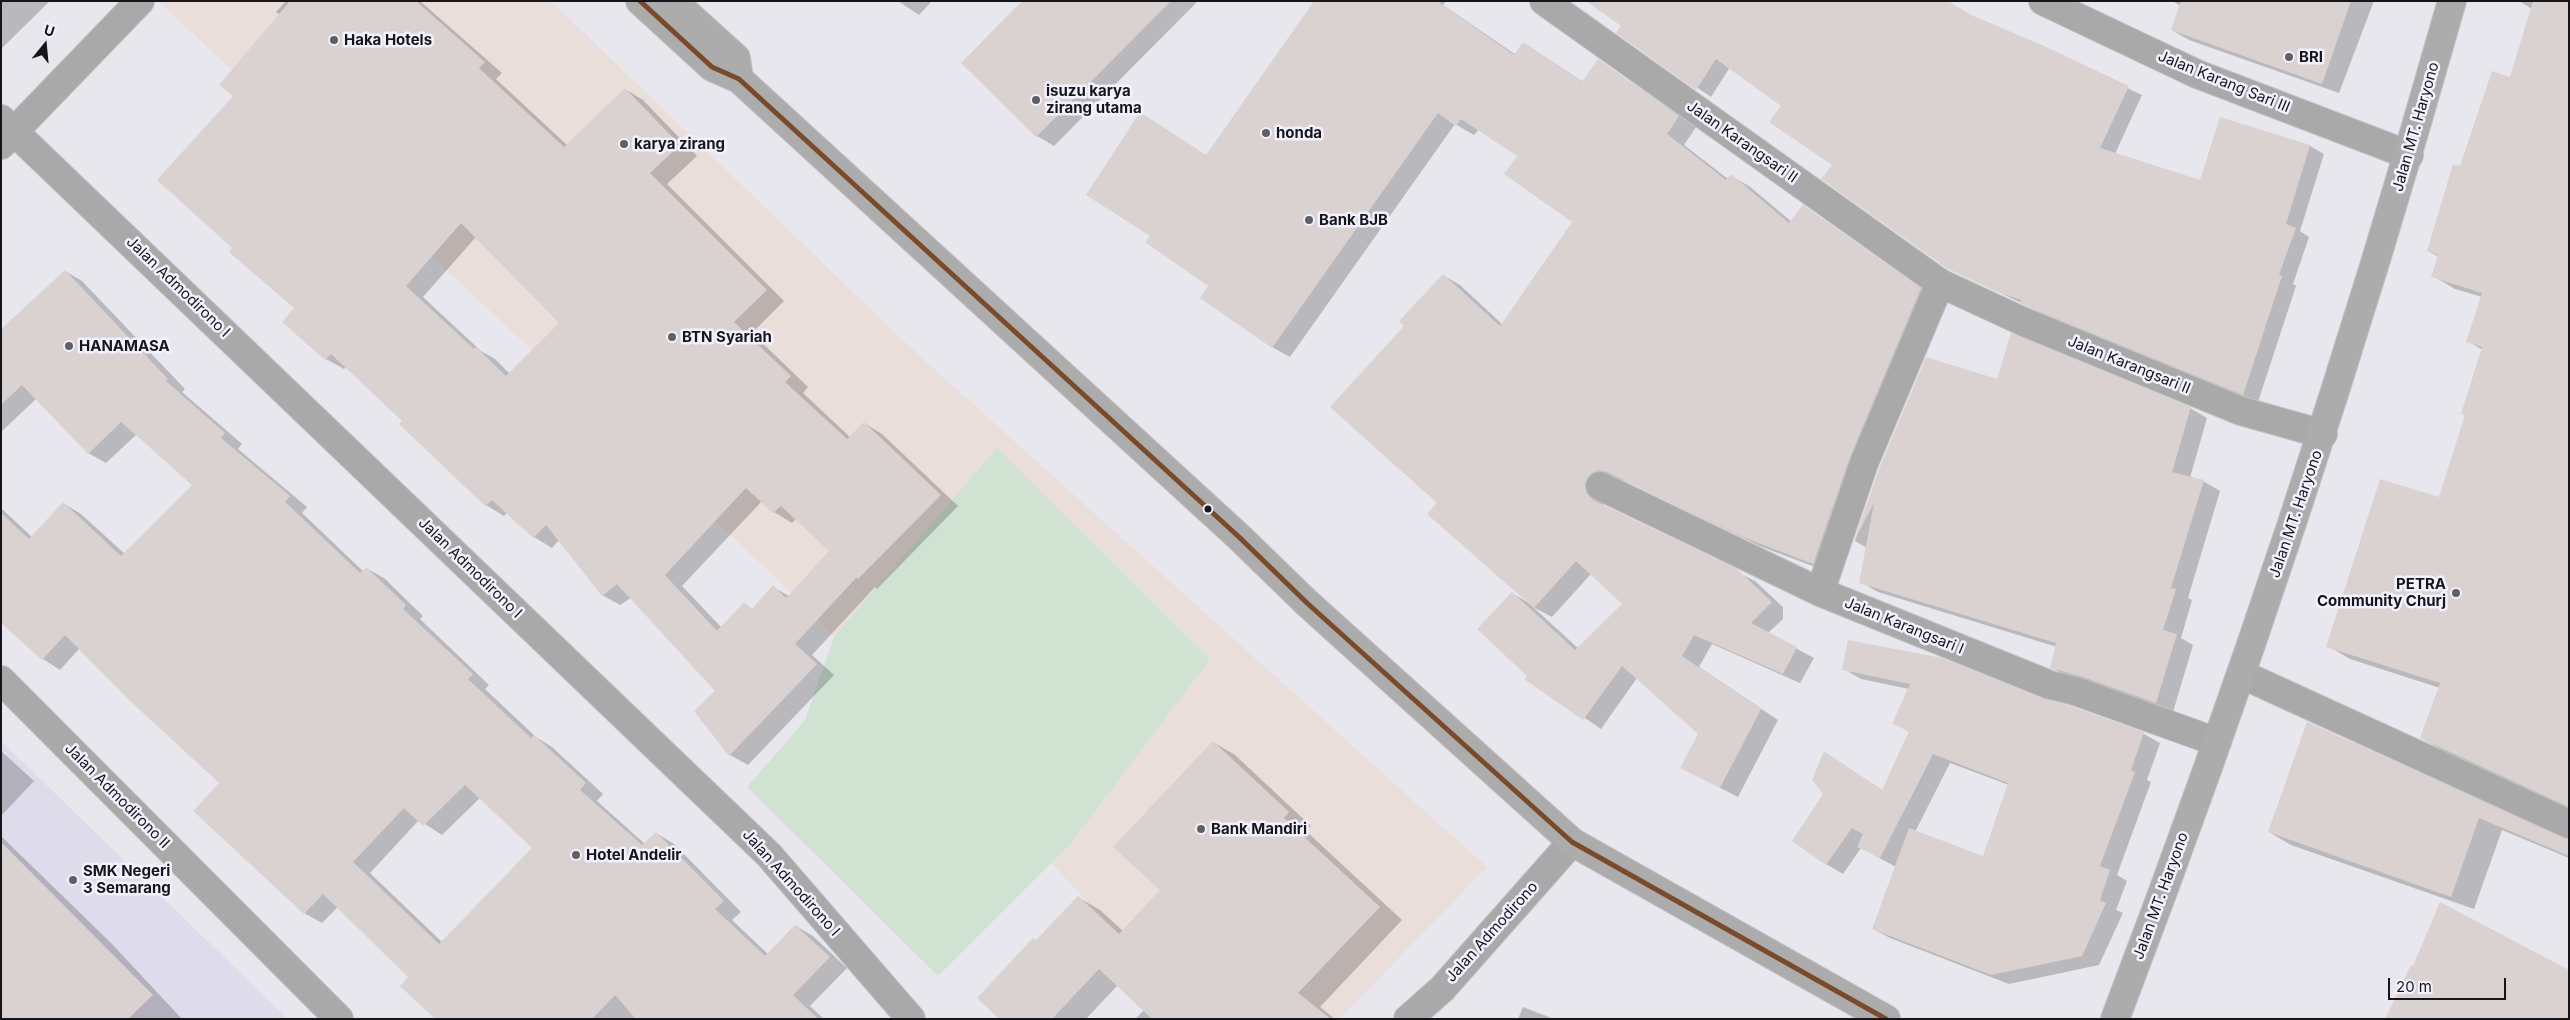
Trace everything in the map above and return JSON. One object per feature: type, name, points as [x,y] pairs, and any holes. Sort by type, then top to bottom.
[{"type":"main road","points":[[640,1],[712,67],[739,79],[1240,537],[1307,603],[1579,847],[1886,1019]]},
{"type":"main road","points":[[674,1],[736,58],[739,79]]},
{"type":"main road","name":"Jalan MT. Haryono","points":[[2115,1019],[2217,742],[2323,434],[2409,155],[2452,1]]},
{"type":"street","points":[[6,132],[140,1]]},
{"type":"street","name":"Jalan Karangsari II","points":[[1544,1],[1940,283],[2024,322],[2241,411],[2323,434]]},
{"type":"street","name":"Jalan Karang Sari III","points":[[2043,1],[2197,74],[2409,155]]},
{"type":"street","name":"Jalan Admodirono I","points":[[6,132],[769,855],[911,1019]]},
{"type":"street","points":[[1820,592],[1864,464],[1940,283]]},
{"type":"street","name":"Jalan Karangsari I","points":[[1600,486],[1820,592],[2050,685],[2075,691],[2217,742]]},
{"type":"street","points":[[2241,674],[2569,824]]},
{"type":"street","name":"Jalan Admodirono II","points":[[1,680],[339,1019]]},
{"type":"street","name":"Jalan Admodirono","points":[[1408,1019],[1442,989],[1579,847]]},
{"type":"shaded area","points":[[158,1],[551,1],[912,349],[1487,867],[1340,1019],[1200,1019],[789,590]]},
{"type":"shaded area","name":"SMK Negeri 3 Semarang","points":[[1,741],[288,1019],[1,1019]]},
{"type":"green space","points":[[997,448],[1210,659],[1072,842],[938,976],[747,787],[805,720],[834,637]]},
{"type":"building","points":[[290,1],[416,1],[485,62],[479,68],[564,147],[625,88],[680,145],[650,173],[767,290],[734,322],[791,376],[785,382],[847,439],[864,422],[941,495],[858,579],[856,578],[795,644],[817,664],[729,756],[694,711],[715,691],[617,584],[602,596],[546,525],[533,538],[492,500],[485,506],[399,424],[402,421],[331,354],[325,360],[282,322],[294,308],[229,252],[232,248],[157,180],[233,96],[219,85]],"holes":[[[461,223],[559,323],[506,376],[406,286]],[[746,488],[773,513],[781,506],[829,551],[786,598],[773,585],[752,609],[744,602],[717,631],[665,575]]]},
{"type":"building","name":"isuzu karya zirang utama","points":[[1022,1],[1171,1],[1036,137],[961,63]]},
{"type":"building","points":[[1314,1],[1437,1],[1514,55],[1523,42],[1582,82],[1598,59],[1679,116],[1667,134],[1726,180],[1731,174],[1789,223],[1803,205],[1921,288],[1850,457],[1813,564],[1743,537],[1607,472],[1599,470],[1592,473],[1586,480],[1585,488],[1587,494],[1593,500],[1737,569],[1772,602],[1751,623],[1797,647],[1783,674],[1694,635],[1682,656],[1761,709],[1720,788],[1680,768],[1698,734],[1622,666],[1583,720],[1524,679],[1527,676],[1477,629],[1512,592],[1575,650],[1622,604],[1576,561],[1534,608],[1427,514],[1437,503],[1330,407],[1404,326],[1399,321],[1443,274],[1500,326],[1572,222],[1504,174],[1517,156],[1461,119],[1456,126],[1438,113],[1272,348],[1200,298],[1208,286],[1145,242],[1150,236],[1086,195],[1140,112],[1206,155]]},
{"type":"building","points":[[1586,1],[1948,1],[1971,15],[2042,45],[2129,86],[2100,148],[2200,180],[2220,117],[2310,145],[2286,224],[2296,228],[2279,275],[2282,276],[2243,395],[2030,308],[2020,303],[2021,300],[1995,291],[1948,269],[1821,179],[1832,165],[1769,122],[1781,106],[1716,59],[1696,90],[1616,33],[1621,26]]},
{"type":"building","name":"BRI","points":[[2181,1],[2351,1],[2322,84],[2171,30]]},
{"type":"building","points":[[2533,1],[2569,1],[2569,807],[2420,738],[2440,683],[2326,647],[2380,479],[2439,497],[2465,415],[2461,414],[2482,347],[2466,342],[2482,293],[2431,277],[2438,255],[2427,251],[2453,164],[2460,166],[2492,71],[2510,77]]},
{"type":"building","points":[[65,270],[168,379],[166,381],[225,433],[221,438],[290,496],[285,502],[360,573],[366,567],[406,605],[403,609],[473,674],[468,679],[531,738],[534,735],[586,783],[580,790],[642,845],[656,832],[724,901],[715,909],[765,956],[795,925],[830,957],[793,995],[818,1019],[636,1019],[615,995],[592,1019],[435,1019],[400,986],[408,977],[323,894],[304,914],[193,811],[219,783],[128,699],[65,635],[42,660],[1,623],[1,513],[29,539],[63,502],[121,556],[192,485],[121,422],[88,454],[22,385],[1,405],[1,329]],"holes":[[[465,785],[532,848],[439,944],[353,862],[404,808],[423,826]]]},
{"type":"building","points":[[2011,333],[2191,407],[2172,472],[2204,480],[2171,588],[2176,589],[2163,630],[2177,634],[2156,703],[2080,676],[2050,668],[2056,643],[1859,583],[1874,503],[1854,541],[1879,469],[1926,357],[1997,379]]},
{"type":"building","points":[[1848,640],[1942,658],[2044,699],[2071,706],[2144,732],[2131,770],[2135,772],[2100,866],[2110,870],[2100,900],[2106,903],[2082,956],[1991,975],[1872,929],[1909,828],[1983,856],[2008,783],[1933,754],[1880,858],[1857,847],[1863,834],[1852,828],[1826,865],[1792,841],[1823,794],[1812,780],[1824,751],[1882,790],[1909,731],[1892,724],[1910,684],[1842,670]]},
{"type":"building","points":[[2307,722],[2569,839],[2569,856],[2479,818],[2451,897],[2268,832]]},
{"type":"building","points":[[1213,741],[1289,812],[1284,818],[1380,907],[1298,993],[1331,1019],[1152,1019],[1099,969],[1052,1019],[999,1019],[977,998],[1033,938],[1036,940],[1078,896],[1119,934],[1160,890],[1113,847]]},
{"type":"building","points":[[1,842],[153,995],[128,1019],[1,1019]]},
{"type":"building","points":[[2440,902],[2569,970],[2569,1019],[2385,1019],[2411,965],[2413,966]]},
{"type":"transit line","points":[[640,1],[712,67],[739,79],[1239,537],[1307,603],[1572,842],[1886,1019]]},
{"type":"place","name":"Haka Hotels","points":[[334,40]]},
{"type":"place","name":"BRI","points":[[2289,57]]},
{"type":"place","name":"isuzu karya zirang utama","points":[[1036,100]]},
{"type":"place","name":"honda","points":[[1266,133]]},
{"type":"place","name":"karya zirang","points":[[624,144]]},
{"type":"place","name":"Bank BJB","points":[[1309,220]]},
{"type":"place","name":"BTN Syariah","points":[[672,337]]},
{"type":"place","name":"HANAMASA","points":[[69,346]]},
{"type":"place","name":"PETRA Community Churj","points":[[2456,593]]},
{"type":"place","name":"Bank Mandiri","points":[[1201,829]]},
{"type":"place","name":"Hotel Andelir","points":[[576,855]]},
{"type":"place","name":"SMK Negeri 3 Semarang","points":[[73,880]]}]
